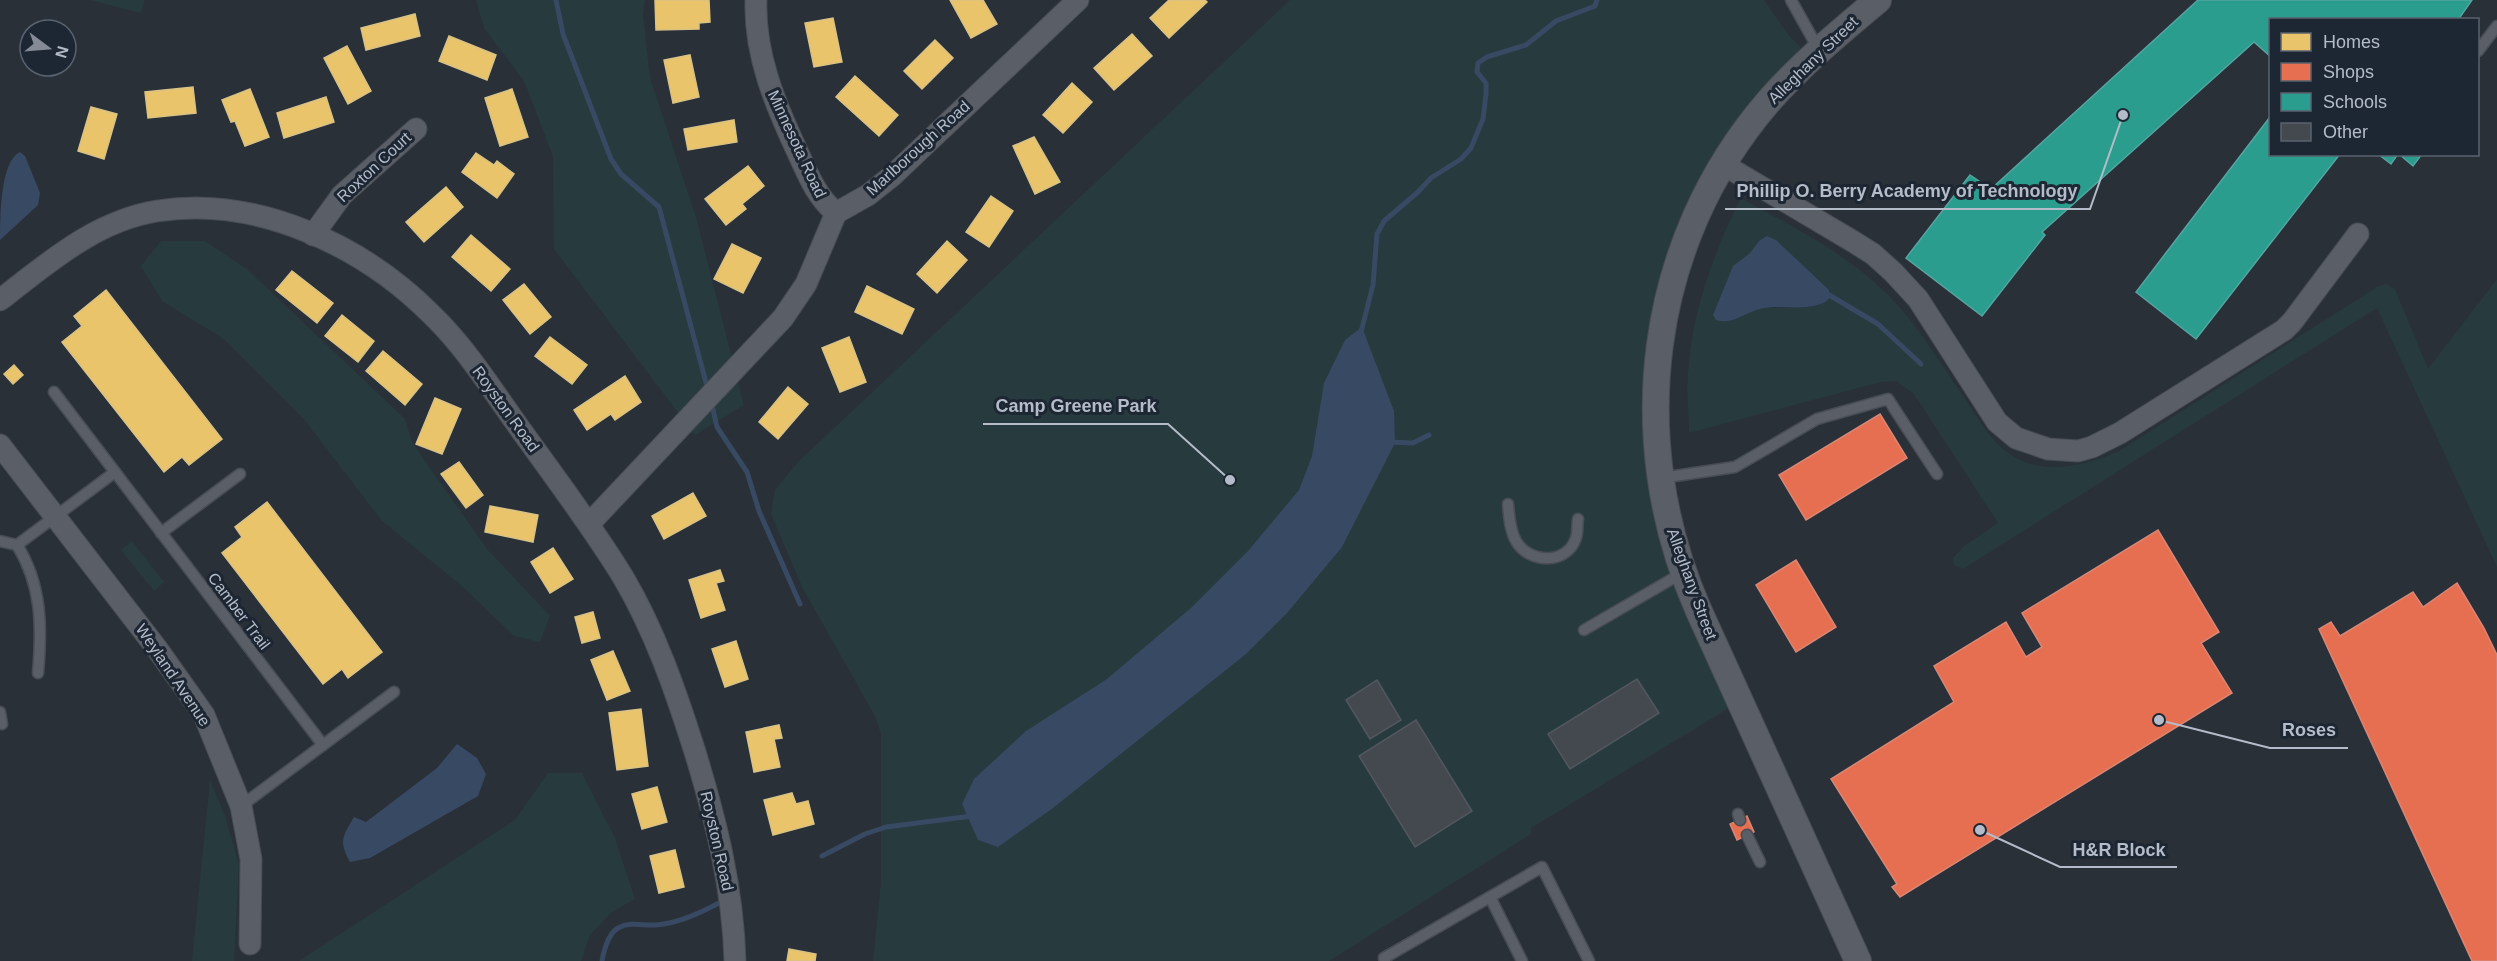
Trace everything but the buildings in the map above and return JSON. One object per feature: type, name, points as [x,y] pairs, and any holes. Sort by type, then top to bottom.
[{"type":"street","name":"Minnesota Road","points":[[756,0],[755,19],[762,61],[771,89],[817,193],[836,213]]},
{"type":"street","name":"Marlborough Road","points":[[836,213],[868,195],[892,176],[1078,0]]},
{"type":"street","name":"Alleghany Street","points":[[1858,961],[1698,609],[1684,572],[1660,478],[1656,445],[1655,395],[1657,360],[1666,306],[1680,258],[1692,228],[1724,165],[1767,103],[1819,51],[1878,0]]},
{"type":"street","name":"Roxton Court","points":[[313,235],[342,195],[416,129]]},
{"type":"street","points":[[1724,165],[1873,254],[1918,299],[1997,422],[2016,438],[2031,445],[2064,451],[2078,451],[2092,447],[2120,433],[2283,330],[2292,322],[2358,234]]},
{"type":"street","name":"Royston Road","points":[[0,300],[64,249],[108,226],[154,212],[187,208],[231,211],[272,220],[313,235],[374,267],[399,285],[434,316],[464,351],[589,524],[624,580],[645,621],[680,704],[715,819],[728,880],[734,927],[735,961]]},
{"type":"street","points":[[589,524],[783,318],[806,284],[836,213]]},
{"type":"street","name":"Weyland Avenue","points":[[0,445],[158,650],[204,715],[241,806],[251,859],[250,944]]},
{"type":"lane","points":[[1791,0],[1819,51]]},
{"type":"lane","points":[[2479,50],[2497,26]]},
{"type":"lane","name":"Camber Trail","points":[[54,392],[323,745]]},
{"type":"lane","points":[[1660,478],[1735,467],[1817,419],[1888,399],[1937,474]]},
{"type":"lane","points":[[17,545],[115,472]]},
{"type":"lane","points":[[161,533],[240,474]]},
{"type":"lane","points":[[1508,504],[1515,541],[1528,555],[1542,559],[1557,557],[1570,548],[1576,537],[1578,519]]},
{"type":"lane","points":[[0,541],[17,545],[28,563],[39,600],[41,639],[39,673]]},
{"type":"lane","points":[[1584,630],[1684,572]]},
{"type":"lane","points":[[241,806],[394,692]]},
{"type":"lane","points":[[0,712],[2,724]]},
{"type":"lane","points":[[1747,835],[1760,862]]},
{"type":"lane","points":[[1385,961],[1384,958],[1542,867],[1589,961]]},
{"type":"lane","points":[[1490,897],[1522,961]]},
{"type":"green space","points":[[90,0],[145,0],[141,13]]},
{"type":"green space","points":[[476,0],[645,0],[643,14],[650,78],[696,217],[744,405],[695,435],[554,249],[553,156],[524,81],[484,28]]},
{"type":"green space","points":[[1290,0],[1764,0],[1787,33],[1809,57],[1692,224],[1654,447],[1736,702],[1531,828],[1531,834],[1329,961],[873,961],[881,881],[881,734],[875,716],[803,589],[771,514],[775,490],[799,461]]},
{"type":"green space","points":[[1741,198],[1801,231],[1839,255],[1876,283],[1913,323],[1998,444],[2016,458],[2045,467],[2090,462],[2119,451],[2377,287],[2386,284],[2395,289],[2428,369],[2497,279],[2497,567],[2377,308],[1963,569],[1954,565],[1953,558],[1964,546],[1998,523],[1914,394],[1896,381],[1881,382],[1689,433],[1687,380],[1694,327],[1713,261]],"holes":[[[1750,253],[1818,306],[1761,308],[1740,260]]]},
{"type":"green space","points":[[161,241],[205,241],[248,270],[405,419],[413,444],[487,549],[550,616],[540,642],[514,636],[462,586],[382,521],[303,418],[224,339],[162,301],[141,266]]},
{"type":"green space","points":[[132,541],[164,582],[154,591],[121,550]]},
{"type":"green space","points":[[548,773],[582,773],[615,838],[635,899],[612,912],[590,935],[581,961],[299,961],[515,820]]},
{"type":"green space","points":[[210,780],[225,816],[239,865],[234,961],[192,961]]},
{"type":"water","points":[[20,152],[25,156],[40,193],[38,205],[0,240],[2,191],[8,166],[13,157]]},
{"type":"water","points":[[1767,236],[1776,240],[1829,290],[1829,299],[1814,306],[1768,307],[1733,320],[1716,320],[1713,315],[1733,266]]},
{"type":"water","points":[[1362,327],[1394,411],[1395,443],[1342,547],[1288,612],[1246,654],[1053,808],[998,847],[978,840],[962,804],[974,779],[1026,731],[1107,679],[1192,607],[1248,551],[1299,490],[1312,456],[1324,383],[1345,340]]},
{"type":"water","points":[[457,744],[477,758],[486,774],[478,796],[370,858],[350,862],[344,849],[343,839],[354,817],[366,822],[437,768]]},
{"type":"waterway","points":[[556,0],[563,34],[611,159],[621,174],[659,207],[708,390]]},
{"type":"waterway","points":[[1361,332],[1373,285],[1377,234],[1384,221],[1431,178],[1461,159],[1471,148],[1483,119],[1486,94],[1486,83],[1477,72],[1478,63],[1487,57],[1526,45],[1556,21],[1595,6],[1597,0]]},
{"type":"waterway","points":[[1824,292],[1878,324],[1921,364]]},
{"type":"waterway","points":[[712,405],[717,427],[747,472],[759,511],[800,604]]},
{"type":"waterway","points":[[1389,442],[1413,443],[1429,435]]},
{"type":"waterway","points":[[822,856],[865,834],[886,827],[972,816]]},
{"type":"waterway","points":[[602,961],[609,938],[618,928],[637,924],[656,925],[674,922],[723,901]]},
{"type":"place","name":"Phillip O. Berry Academy of Technology","points":[[2123,115]]},
{"type":"place","name":"Camp Greene Park","points":[[1230,480]]},
{"type":"place","name":"Roses","points":[[2159,720]]},
{"type":"place","name":"H&R Block","points":[[1980,830]]}]
